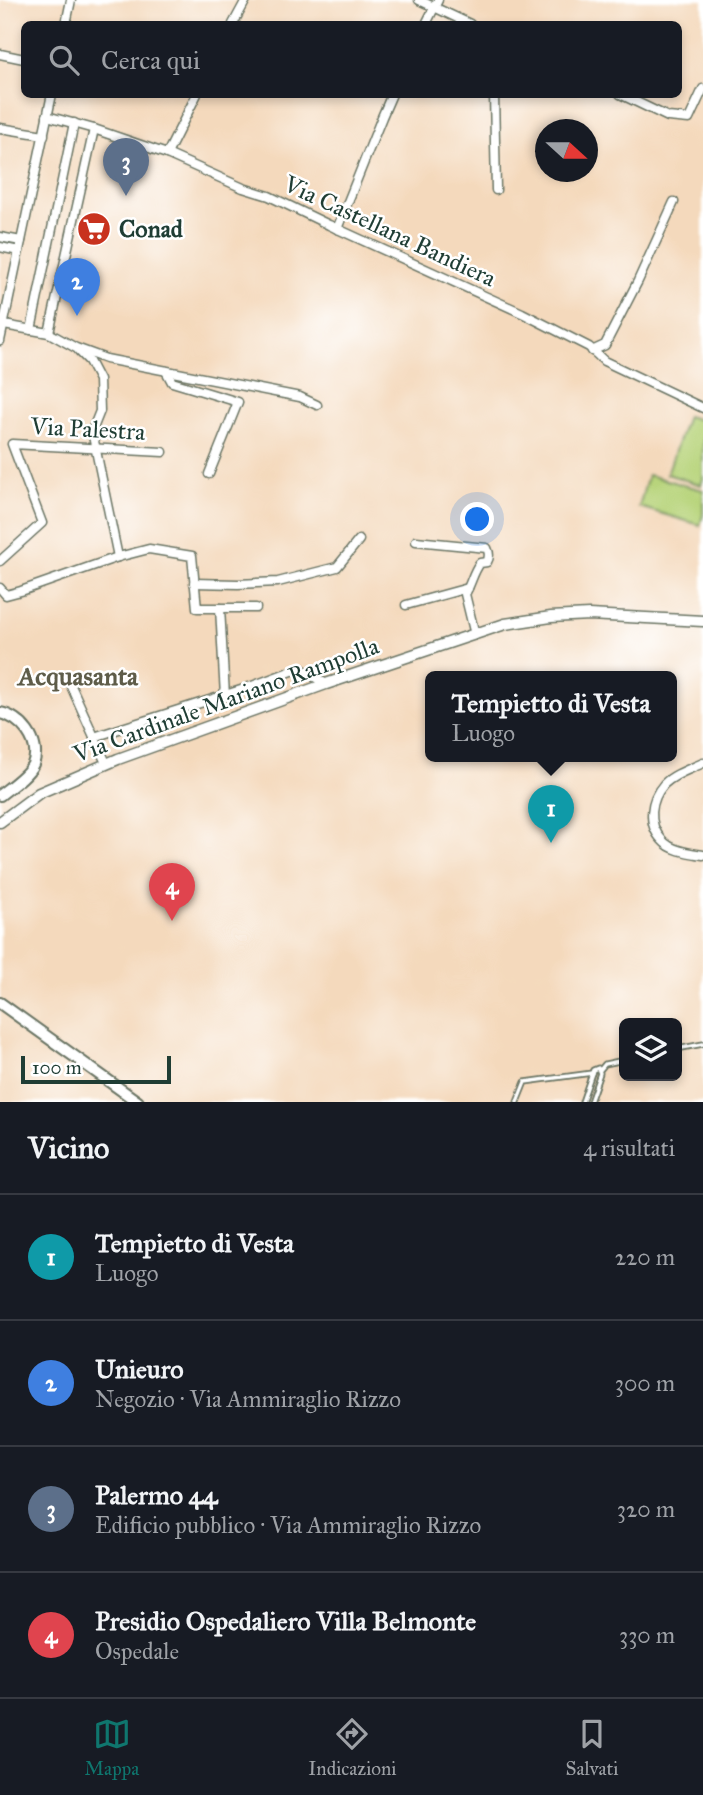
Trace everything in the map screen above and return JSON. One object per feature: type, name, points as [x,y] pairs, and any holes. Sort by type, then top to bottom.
[{"type":"main road","points":[[0,712],[8,714],[24,726],[34,745],[33,764],[19,781],[0,795]]},
{"type":"main road","points":[[0,1003],[138,1102]]},
{"type":"street","points":[[67,21],[71,0]]},
{"type":"street","points":[[235,21],[246,0]]},
{"type":"street","points":[[419,0],[436,4],[465,21]]},
{"type":"street","points":[[428,21],[436,4]]},
{"type":"street","points":[[0,54],[21,58]]},
{"type":"street","points":[[628,98],[668,117],[689,119],[703,89]]},
{"type":"street","points":[[0,341],[51,98]]},
{"type":"street","points":[[167,154],[195,98]]},
{"type":"street","points":[[337,229],[390,98]]},
{"type":"street","points":[[494,98],[496,190]]},
{"type":"street","name":"Via Castellana Bandiera","points":[[47,116],[167,154],[243,188],[269,196],[522,313],[589,347],[604,361],[703,408]]},
{"type":"street","points":[[31,330],[74,123]]},
{"type":"street","points":[[0,128],[44,135]]},
{"type":"street","points":[[48,333],[94,129]]},
{"type":"street","points":[[592,351],[605,345],[674,202]]},
{"type":"street","points":[[0,237],[21,241]]},
{"type":"street","points":[[0,247],[19,251]]},
{"type":"street","points":[[4,325],[48,333],[76,348],[106,359],[300,397],[317,405]]},
{"type":"street","points":[[76,348],[89,361],[99,380],[100,411],[92,431],[118,557]]},
{"type":"street","points":[[166,370],[172,382],[238,402],[209,474]]},
{"type":"street","name":"Via Palestra","points":[[0,561],[42,523],[12,444],[163,452]]},
{"type":"street","points":[[194,583],[278,582],[337,567],[359,540]]},
{"type":"street","points":[[416,541],[487,548],[489,559],[480,563],[465,594],[475,635]]},
{"type":"street","points":[[0,589],[6,595],[21,592],[118,557],[149,549],[192,556],[197,608],[256,608]]},
{"type":"street","points":[[406,605],[468,588]]},
{"type":"street","points":[[220,608],[225,696]]},
{"type":"street","name":"Via Cardinale Mariano Rampolla","points":[[0,822],[39,793],[106,763],[326,684],[505,624],[589,615],[703,621]]},
{"type":"street","points":[[94,737],[225,696],[300,668],[326,684]]},
{"type":"street","points":[[67,677],[106,763]]},
{"type":"street","points":[[703,763],[664,784],[651,811],[652,823],[662,841],[680,850],[703,855]]},
{"type":"lane","points":[[682,1048],[703,1044]]},
{"type":"lane","points":[[590,1102],[600,1070],[605,1064],[619,1061]]},
{"type":"lane","points":[[582,1102],[592,1073],[595,1069],[600,1070]]},
{"type":"lane","points":[[517,1102],[524,1082],[592,1073]]},
{"type":"green space","points":[[687,416],[703,421],[701,485],[667,474]]},
{"type":"green space","points":[[648,475],[703,490],[703,515],[700,525],[639,507]]},
{"type":"place","name":"Palermo 44","points":[[126,196]]},
{"type":"place","name":"Conad","points":[[94,229]]},
{"type":"place","name":"Unieuro","points":[[77,316]]},
{"type":"place","name":"Tempietto di Vesta","points":[[551,843]]},
{"type":"place","name":"Presidio Ospedaliero Villa Belmonte","points":[[172,921]]},
{"type":"district","name":"Acquasanta","points":[[78,676]]}]
